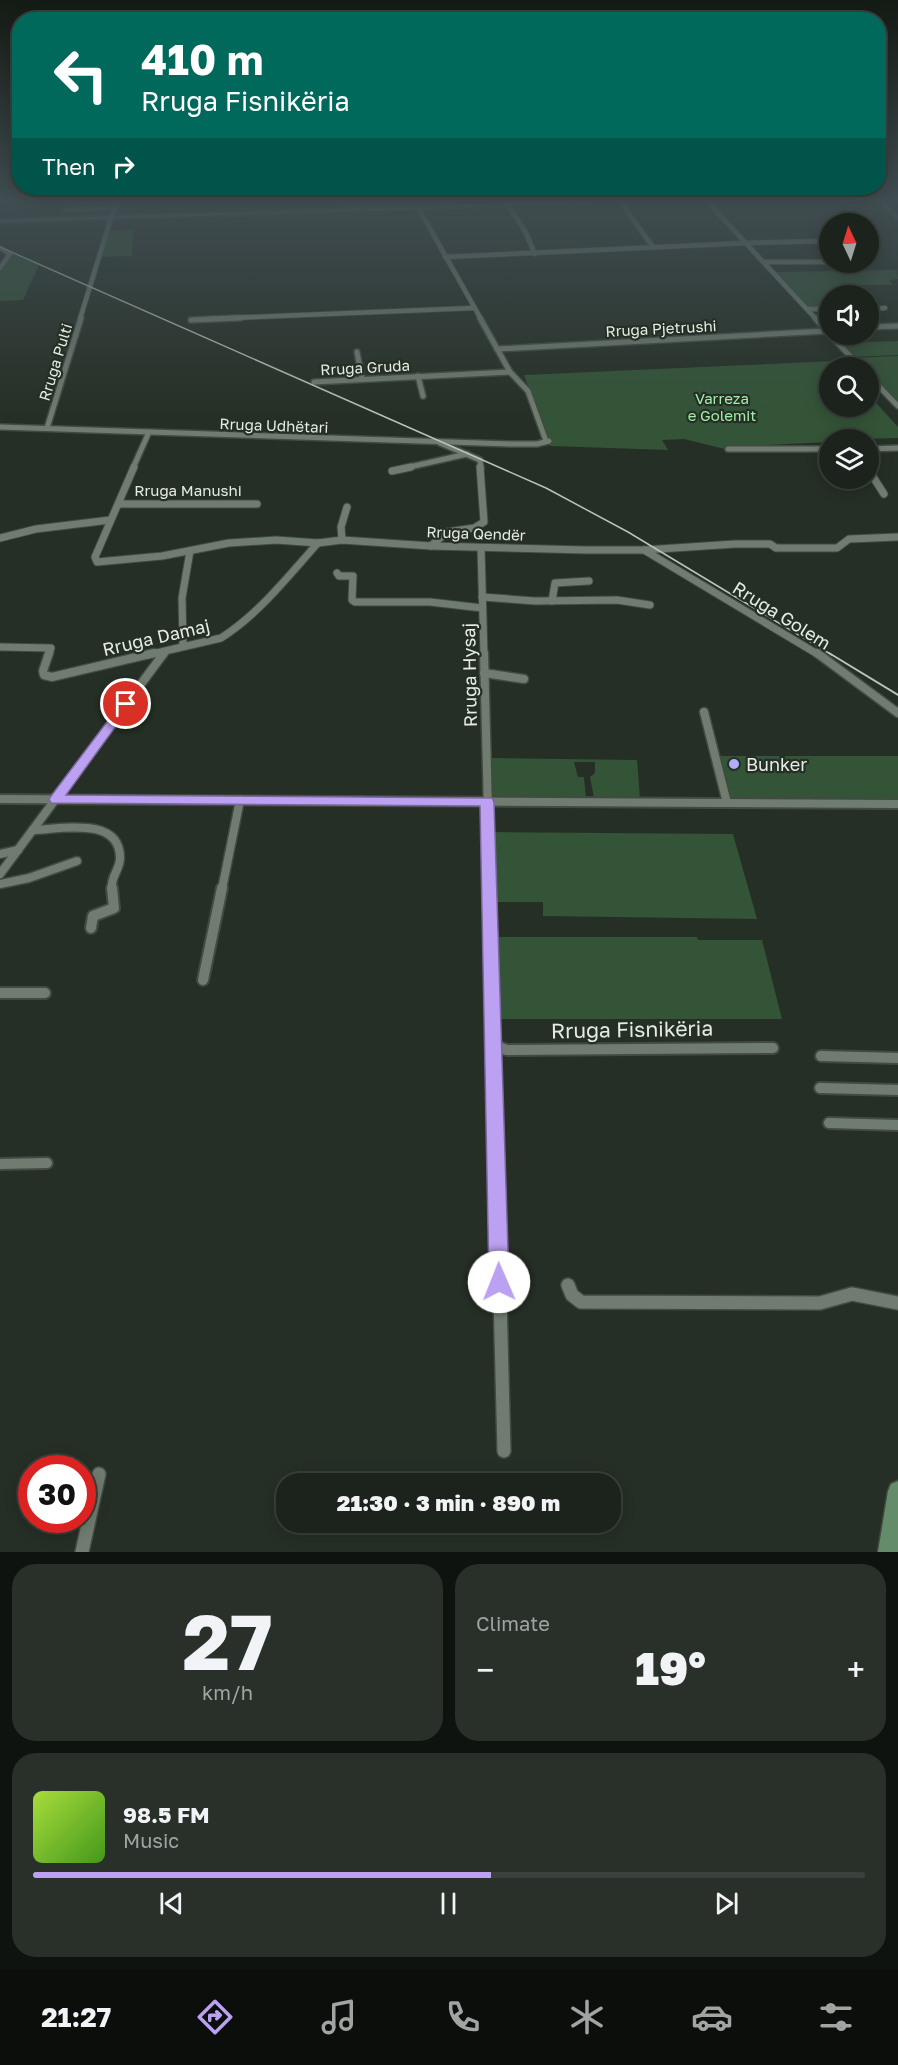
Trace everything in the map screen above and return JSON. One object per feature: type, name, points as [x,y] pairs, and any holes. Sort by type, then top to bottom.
[{"type":"main road","points":[[888,1552],[898,1491]]},
{"type":"street","name":"Rruga Pulti","points":[[47,428],[94,272]]},
{"type":"street","points":[[453,272],[510,372]]},
{"type":"street","points":[[773,272],[793,296],[819,320]]},
{"type":"street","points":[[191,320],[473,308]]},
{"type":"street","points":[[809,309],[819,309]]},
{"type":"street","points":[[879,309],[885,309]]},
{"type":"street","points":[[879,327],[898,326]]},
{"type":"street","name":"Rruga Pjetrushi","points":[[497,349],[819,329]]},
{"type":"street","points":[[841,345],[851,357]]},
{"type":"street","points":[[357,352],[362,379]]},
{"type":"street","name":"Rruga Udhëtari","points":[[0,427],[436,442],[530,444],[547,441],[528,392],[510,372]]},
{"type":"street","name":"Rruga Gruda","points":[[314,382],[510,372]]},
{"type":"street","name":"Rruga Gruda","points":[[418,376],[423,396]]},
{"type":"street","points":[[879,386],[898,406]]},
{"type":"street","name":"Rruga Qendër","points":[[149,432],[95,557],[97,562],[190,552],[246,541],[318,543],[342,540],[481,548],[644,550],[735,544],[770,544],[776,548],[837,548],[849,539],[898,537]]},
{"type":"street","points":[[431,546],[447,532],[474,528],[484,522],[480,460],[436,442]]},
{"type":"street","points":[[879,448],[898,448]]},
{"type":"street","points":[[728,449],[819,449]]},
{"type":"street","points":[[392,471],[467,454]]},
{"type":"street","points":[[879,486],[884,494]]},
{"type":"street","name":"Rruga Manushi","points":[[118,504],[257,504]]},
{"type":"street","points":[[342,540],[341,527],[347,507]]},
{"type":"street","points":[[0,538],[36,529],[110,520]]},
{"type":"street","name":"Rruga Damaj","points":[[0,647],[51,648],[43,671],[44,675],[52,677],[228,635],[318,543]]},
{"type":"street","name":"Rruga Hysaj","points":[[481,548],[487,802]]},
{"type":"street","name":"Rruga Golem","points":[[644,550],[806,645],[898,713]]},
{"type":"street","points":[[183,645],[180,626],[181,606],[190,552]]},
{"type":"street","points":[[337,573],[339,576],[353,576],[352,600],[355,602],[430,602],[482,608]]},
{"type":"street","points":[[552,601],[555,583],[589,581]]},
{"type":"street","points":[[482,597],[552,601],[617,600],[650,605]]},
{"type":"street","points":[[0,874],[165,651]]},
{"type":"street","points":[[484,673],[524,679]]},
{"type":"street","points":[[704,712],[727,803]]},
{"type":"street","points":[[0,799],[898,804]]},
{"type":"street","points":[[203,980],[240,800]]},
{"type":"street","points":[[487,802],[504,1451]]},
{"type":"street","points":[[33,830],[94,829],[109,832],[116,838],[121,859],[111,882],[115,905],[114,908],[93,916],[92,928]]},
{"type":"street","points":[[0,854],[18,850]]},
{"type":"street","points":[[0,884],[29,878],[77,861]]},
{"type":"street","points":[[0,993],[45,993]]},
{"type":"street","name":"Rruga Fisnikëria","points":[[493,1045],[507,1050],[773,1048]]},
{"type":"street","points":[[821,1056],[898,1058]]},
{"type":"street","points":[[820,1088],[898,1090]]},
{"type":"street","points":[[829,1123],[898,1125]]},
{"type":"street","points":[[0,1164],[47,1163]]},
{"type":"street","points":[[568,1285],[572,1295],[581,1302],[820,1303],[852,1294],[898,1303]]},
{"type":"street","points":[[82,1552],[99,1474]]},
{"type":"green space","points":[[0,272],[36,272],[23,300],[0,301]]},
{"type":"green space","points":[[775,272],[897,272],[898,279],[889,280],[893,285],[819,285],[819,308],[809,308]]},
{"type":"green space","points":[[898,341],[898,355],[851,357],[841,345],[879,345],[879,342]]},
{"type":"green space","points":[[898,356],[898,403],[879,383],[879,357],[876,357]]},
{"type":"green space","name":"Varreza e Golemit","points":[[819,362],[819,417],[879,417],[879,406],[898,427],[898,438],[879,439],[879,429],[819,429],[819,442],[727,447],[729,450],[684,439],[662,440],[668,450],[550,446],[524,375]]},
{"type":"green space","points":[[719,756],[898,756],[898,802],[733,800],[730,797]]},
{"type":"green space","points":[[491,758],[637,760],[640,799],[594,798],[590,777],[595,773],[595,762],[574,762],[578,777],[584,777],[586,799],[491,798]]},
{"type":"green space","points":[[490,832],[733,834],[757,919],[543,916],[543,902],[494,902]]},
{"type":"green space","points":[[494,937],[697,937],[698,940],[762,940],[782,1019],[498,1019]]},
{"type":"railway","points":[[58,272],[546,488],[628,532],[832,655]]},
{"type":"railway","points":[[829,653],[898,695]]},
{"type":"place","name":"Bunker","points":[[734,764]]},
{"type":"route","points":[[126,704],[56,799],[487,802],[499,1282]]}]
